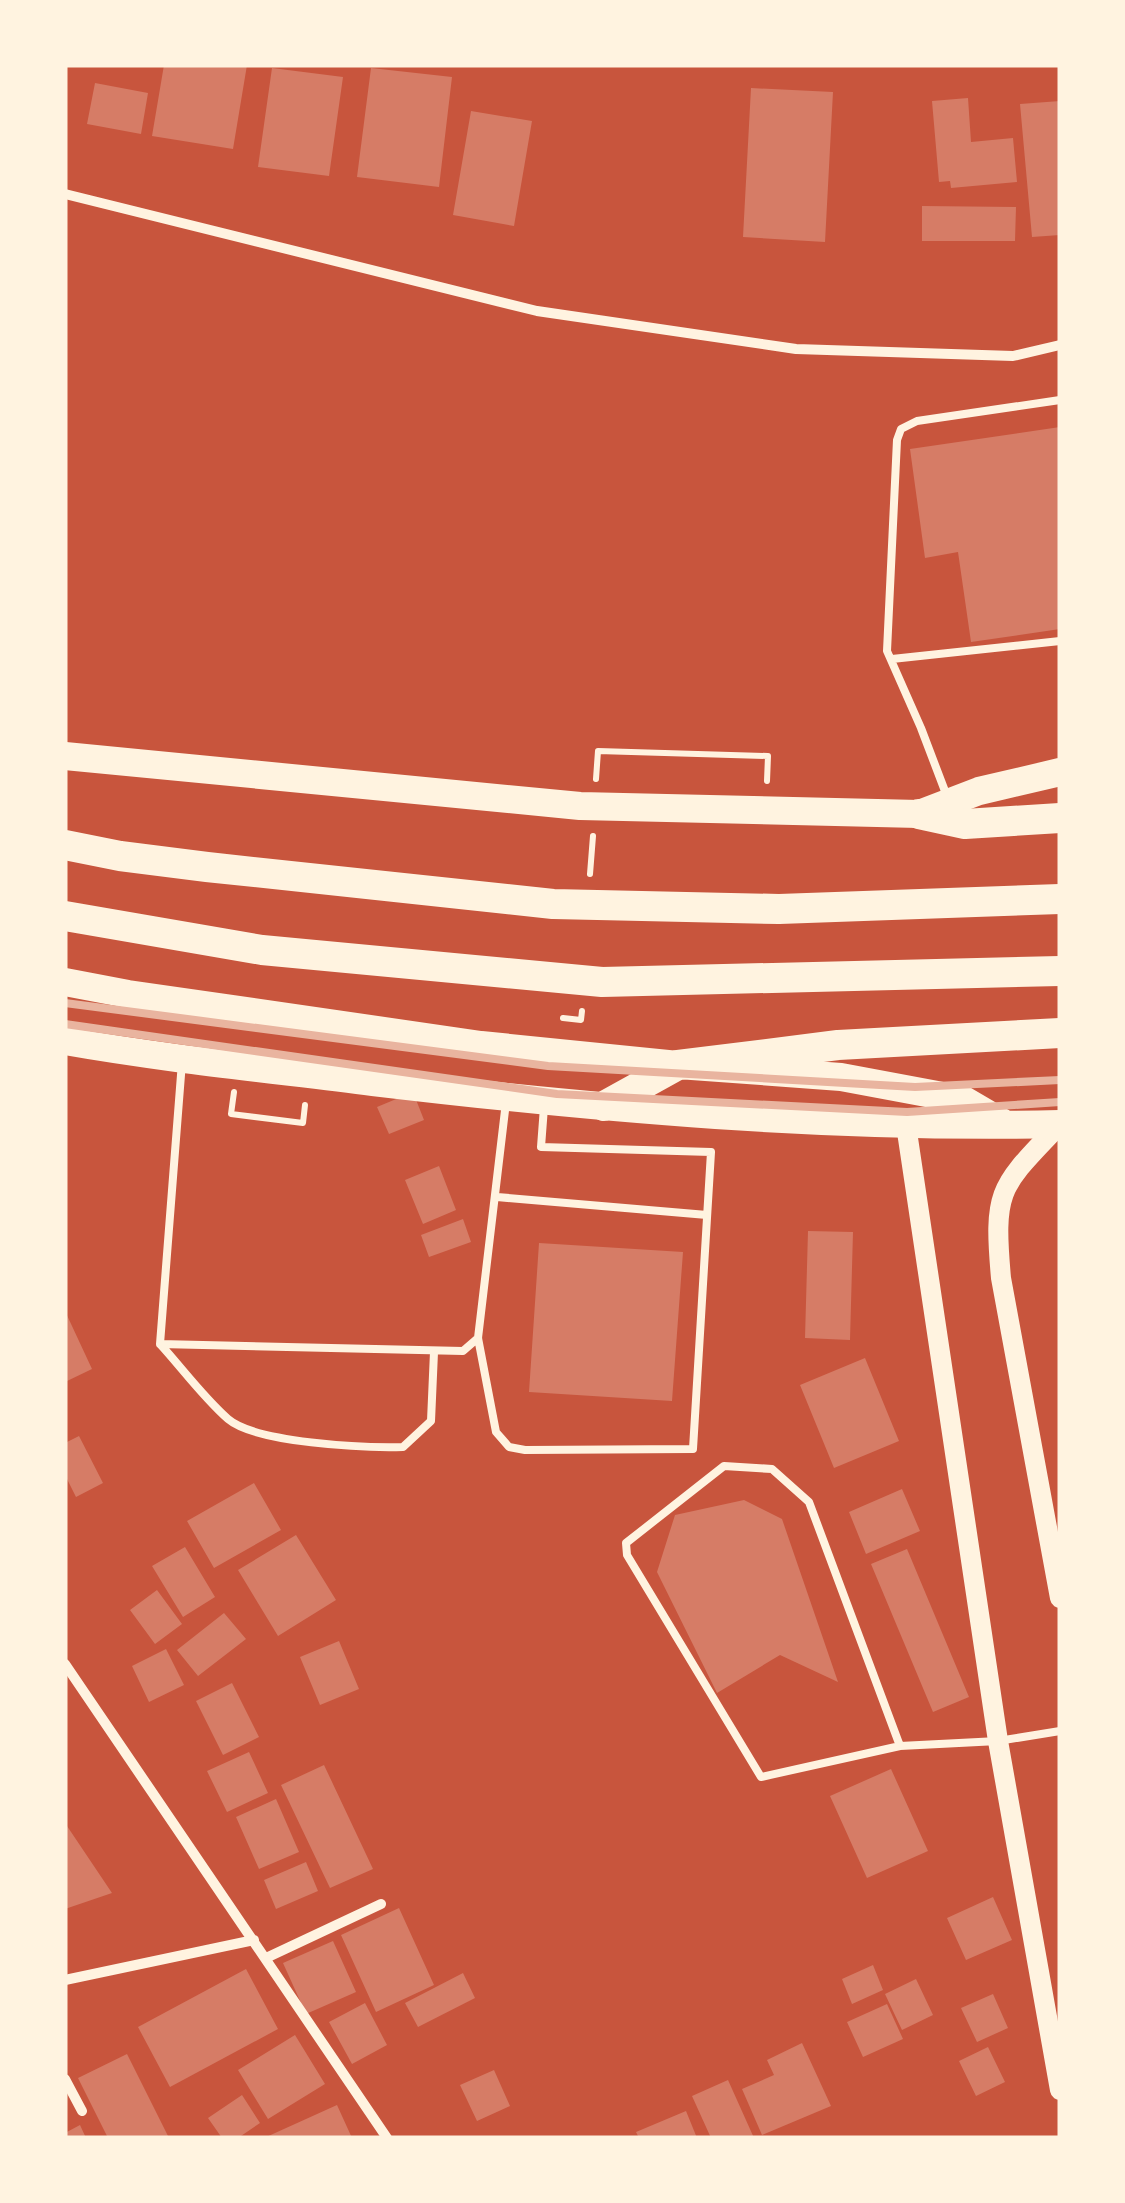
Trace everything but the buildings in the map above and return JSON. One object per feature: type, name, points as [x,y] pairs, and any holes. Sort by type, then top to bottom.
[{"type":"highway","points":[[65,756],[580,806],[919,814],[965,824],[1060,818]]},
{"type":"highway","points":[[919,814],[979,791],[1060,772]]},
{"type":"highway","points":[[65,845],[207,867],[553,904],[779,909],[1060,899]]},
{"type":"highway","points":[[65,916],[262,950],[602,982],[1060,970]]},
{"type":"highway","points":[[65,982],[482,1045],[841,1077],[964,1100],[1006,1125]]},
{"type":"highway","points":[[604,1106],[678,1065],[838,1045],[1060,1033]]},
{"type":"highway","points":[[65,1041],[506,1109],[544,1101],[906,1126],[1060,1124]]},
{"type":"main road","points":[[1060,1124],[1012,1175],[1000,1200],[997,1231],[1001,1278],[1060,1598]]},
{"type":"main road","points":[[906,1126],[998,1740],[1060,2090]]},
{"type":"street","points":[[65,194],[538,311],[796,349],[1013,356],[1060,345]]},
{"type":"street","points":[[65,1664],[387,2138]]},
{"type":"street","points":[[266,1958],[381,1904]]},
{"type":"street","points":[[65,1980],[254,1940]]},
{"type":"street","points":[[65,2079],[82,2110]]},
{"type":"lane","points":[[949,802],[887,651],[897,440],[902,429],[917,422],[1060,400]]},
{"type":"lane","points":[[892,660],[1060,641]]},
{"type":"lane","points":[[183,1058],[160,1344],[230,1422],[267,1435],[361,1448],[402,1447],[431,1420],[434,1352]]},
{"type":"lane","points":[[506,1109],[478,1338],[496,1432],[509,1447],[526,1450],[693,1449],[711,1152],[541,1146],[544,1101]]},
{"type":"lane","points":[[497,1197],[708,1215]]},
{"type":"lane","points":[[160,1344],[434,1352],[464,1351],[478,1338]]},
{"type":"lane","points":[[900,1746],[809,1502],[772,1470],[724,1466],[626,1543],[627,1555],[761,1777],[900,1746],[998,1740],[1060,1730]]},
{"type":"path","points":[[598,751],[768,756]]},
{"type":"path","points":[[231,1114],[302,1123]]},
{"type":"railway","points":[[65,1003],[548,1066],[915,1087],[1060,1080]]},
{"type":"railway","points":[[65,1024],[557,1094],[907,1112],[1060,1102]]}]
